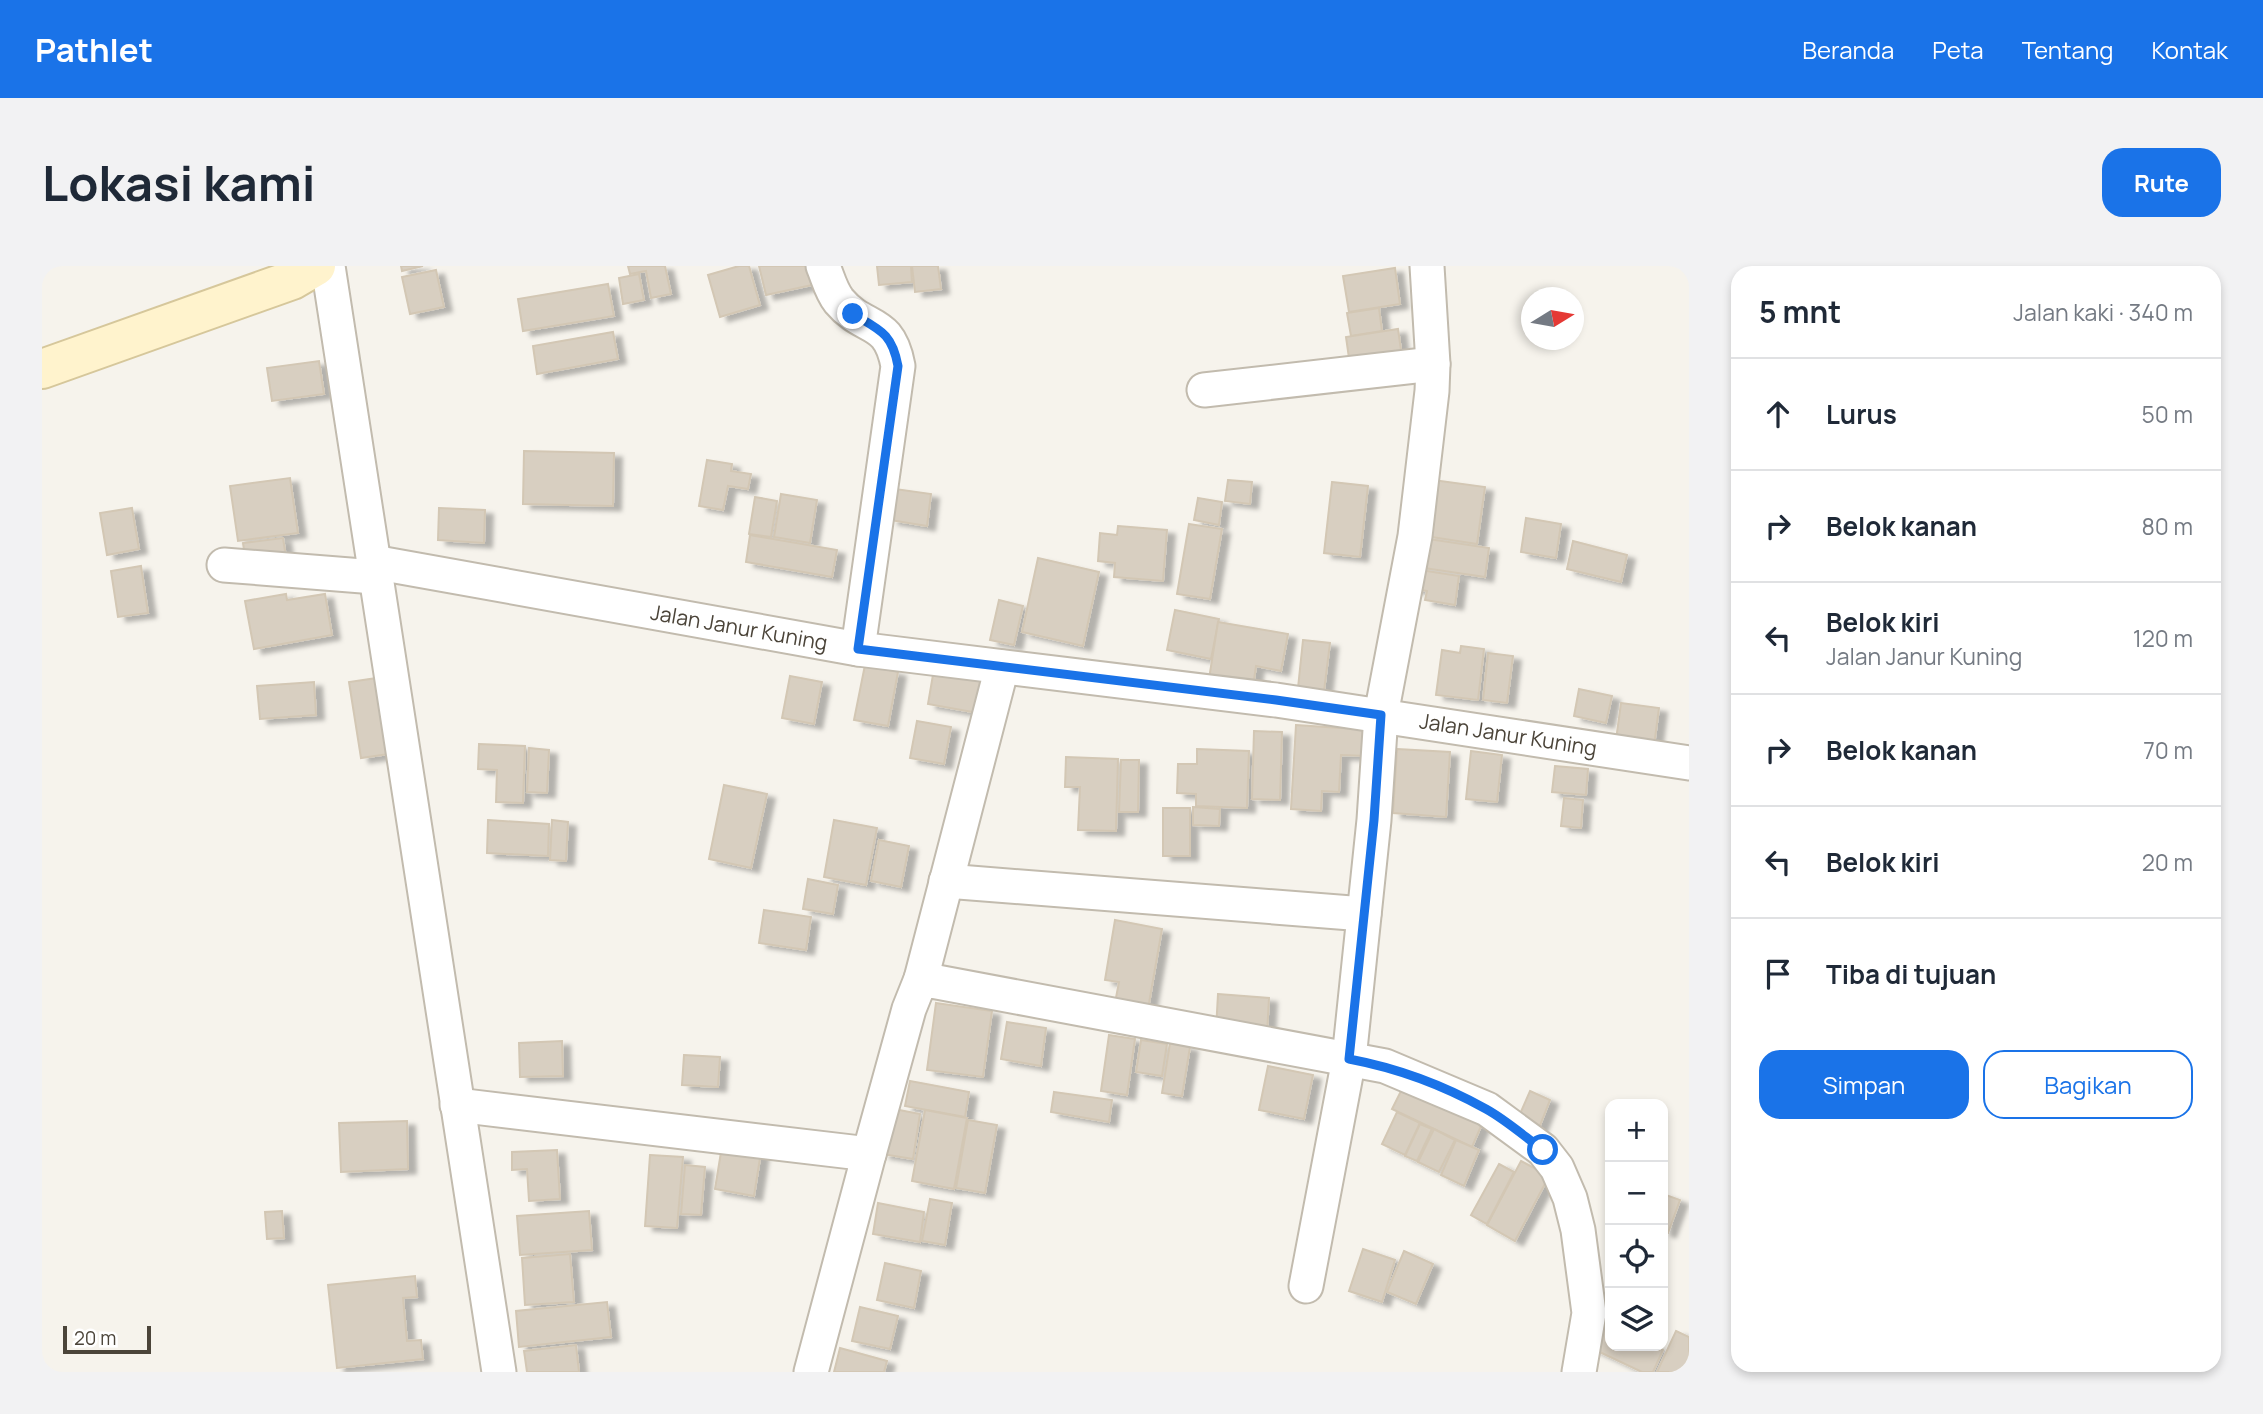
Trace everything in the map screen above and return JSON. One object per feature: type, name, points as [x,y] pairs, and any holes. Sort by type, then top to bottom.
[{"type":"main road","points":[[42,369],[292,280],[316,266]]},
{"type":"street","points":[[328,266],[499,1372]]},
{"type":"street","points":[[824,266],[839,301],[890,339],[898,366],[858,649]]},
{"type":"street","points":[[1306,1286],[1349,1059],[1381,715],[1415,536],[1432,391],[1433,363],[1427,266]]},
{"type":"street","points":[[1204,390],[1433,363]]},
{"type":"street","name":"Jalan Janur Kuning","points":[[224,565],[374,569],[858,649],[1381,715],[1689,763]]},
{"type":"street","points":[[811,1372],[909,1009],[921,979],[1002,667]]},
{"type":"street","points":[[946,881],[1364,914]]},
{"type":"street","points":[[921,979],[1385,1066],[1487,1109],[1543,1150],[1558,1168],[1570,1198],[1578,1230],[1588,1313],[1579,1372]]},
{"type":"street","points":[[457,1105],[869,1154]]},
{"type":"building","points":[[401,266],[423,266],[402,271]]},
{"type":"building","points":[[628,266],[665,266],[671,294],[651,298],[646,271],[630,274]]},
{"type":"building","points":[[739,266],[749,266],[760,305],[720,317],[708,275]]},
{"type":"building","points":[[759,266],[808,266],[812,285],[766,295]]},
{"type":"building","points":[[877,266],[911,266],[912,282],[879,285]]},
{"type":"building","points":[[912,266],[938,266],[941,289],[915,292]]},
{"type":"building","points":[[1395,268],[1400,304],[1349,312],[1343,276]]},
{"type":"building","points":[[436,270],[444,307],[410,314],[402,277]]},
{"type":"building","points":[[639,274],[644,300],[623,304],[619,278]]},
{"type":"building","points":[[608,284],[614,316],[523,331],[518,299]]},
{"type":"building","points":[[1379,308],[1382,331],[1351,336],[1347,313]]},
{"type":"building","points":[[1398,329],[1402,357],[1350,365],[1346,337]]},
{"type":"building","points":[[613,332],[618,359],[537,374],[533,346]]},
{"type":"building","points":[[319,361],[324,394],[272,401],[267,368]]},
{"type":"building","points":[[524,451],[614,453],[613,506],[523,504]]},
{"type":"building","points":[[707,460],[732,464],[731,471],[751,474],[748,489],[728,486],[723,510],[699,506]]},
{"type":"building","points":[[290,478],[298,533],[238,541],[230,486]]},
{"type":"building","points":[[1228,480],[1252,482],[1250,504],[1225,501]]},
{"type":"building","points":[[1433,480],[1485,487],[1477,544],[1425,536]]},
{"type":"building","points":[[1332,482],[1368,486],[1360,557],[1324,553]]},
{"type":"building","points":[[895,489],[931,494],[927,526],[890,520]]},
{"type":"building","points":[[781,494],[817,500],[810,543],[774,537]]},
{"type":"building","points":[[755,497],[777,501],[771,537],[749,534]]},
{"type":"building","points":[[1198,498],[1222,502],[1219,525],[1194,520]]},
{"type":"building","points":[[132,508],[139,549],[107,555],[100,513]]},
{"type":"building","points":[[439,508],[485,510],[484,543],[438,540]]},
{"type":"building","points":[[1526,518],[1561,524],[1556,558],[1521,552]]},
{"type":"building","points":[[1189,524],[1222,529],[1210,599],[1177,594]]},
{"type":"building","points":[[1118,526],[1167,530],[1163,581],[1114,577],[1115,563],[1098,561],[1100,533],[1117,535]]},
{"type":"building","points":[[750,535],[837,550],[832,577],[746,562]]},
{"type":"building","points":[[283,538],[286,557],[246,563],[243,543]]},
{"type":"building","points":[[1422,538],[1489,548],[1485,577],[1417,567]]},
{"type":"building","points":[[1573,541],[1627,555],[1621,582],[1567,569]]},
{"type":"building","points":[[1038,558],[1099,572],[1083,646],[1022,632]]},
{"type":"building","points":[[141,566],[148,613],[118,617],[111,571]]},
{"type":"building","points":[[1414,569],[1459,576],[1455,605],[1425,600],[1427,591],[1411,588]]},
{"type":"building","points":[[286,594],[287,600],[325,594],[332,635],[254,649],[245,601]]},
{"type":"building","points":[[999,600],[1023,606],[1014,645],[990,640]]},
{"type":"building","points":[[1175,610],[1219,619],[1211,659],[1167,650]]},
{"type":"building","points":[[1218,622],[1288,634],[1281,671],[1256,666],[1253,687],[1209,679]]},
{"type":"building","points":[[1303,640],[1330,643],[1324,691],[1298,688]]},
{"type":"building","points":[[1461,646],[1484,649],[1478,700],[1436,695],[1442,650],[1460,653]]},
{"type":"building","points":[[1488,653],[1513,656],[1507,703],[1483,700]]},
{"type":"building","points":[[865,665],[898,672],[888,726],[854,720]]},
{"type":"building","points":[[934,669],[984,678],[978,713],[928,704]]},
{"type":"building","points":[[790,676],[822,682],[814,724],[782,718]]},
{"type":"building","points":[[377,678],[389,754],[361,758],[349,682]]},
{"type":"building","points":[[314,682],[316,715],[260,719],[257,686]]},
{"type":"building","points":[[1579,689],[1612,696],[1606,723],[1574,716]]},
{"type":"building","points":[[1621,703],[1659,708],[1654,746],[1616,740]]},
{"type":"building","points":[[917,721],[951,727],[944,764],[910,758]]},
{"type":"building","points":[[1296,725],[1370,730],[1368,756],[1341,755],[1339,792],[1322,791],[1321,811],[1291,809]]},
{"type":"building","points":[[1254,731],[1282,732],[1280,800],[1252,799]]},
{"type":"building","points":[[479,744],[525,746],[523,803],[496,802],[497,770],[478,769]]},
{"type":"building","points":[[529,748],[549,750],[547,793],[527,792]]},
{"type":"building","points":[[1197,749],[1249,751],[1247,808],[1196,806],[1196,794],[1177,793],[1178,764],[1197,764]]},
{"type":"building","points":[[1397,749],[1450,752],[1446,817],[1393,813]]},
{"type":"building","points":[[1471,751],[1502,755],[1497,802],[1466,799]]},
{"type":"building","points":[[1066,757],[1118,759],[1116,831],[1078,830],[1080,787],[1065,787]]},
{"type":"building","points":[[1121,760],[1139,760],[1138,812],[1119,812]]},
{"type":"building","points":[[1555,766],[1588,769],[1586,795],[1552,792]]},
{"type":"building","points":[[724,785],[767,794],[751,868],[709,859]]},
{"type":"building","points":[[1564,798],[1583,800],[1581,828],[1561,826]]},
{"type":"building","points":[[1193,807],[1220,809],[1219,826],[1193,825]]},
{"type":"building","points":[[1163,808],[1190,808],[1190,856],[1163,856]]},
{"type":"building","points":[[488,820],[549,824],[548,856],[487,853]]},
{"type":"building","points":[[552,820],[568,822],[566,861],[550,860]]},
{"type":"building","points":[[834,820],[877,828],[866,885],[824,877]]},
{"type":"building","points":[[879,840],[909,846],[901,887],[871,881]]},
{"type":"building","points":[[808,879],[838,885],[833,914],[803,909]]},
{"type":"building","points":[[764,910],[811,917],[806,950],[759,943]]},
{"type":"building","points":[[1115,920],[1162,929],[1148,1009],[1115,1003],[1119,982],[1105,980]]},
{"type":"building","points":[[1218,994],[1269,998],[1267,1034],[1216,1030]]},
{"type":"building","points":[[936,1003],[992,1011],[983,1077],[927,1070]]},
{"type":"building","points":[[1007,1022],[1046,1028],[1041,1066],[1001,1059]]},
{"type":"building","points":[[1109,1035],[1135,1039],[1127,1095],[1101,1091]]},
{"type":"building","points":[[1141,1040],[1167,1044],[1162,1076],[1136,1072]]},
{"type":"building","points":[[562,1041],[563,1076],[520,1077],[519,1043]]},
{"type":"building","points":[[1170,1043],[1190,1047],[1182,1096],[1162,1093]]},
{"type":"building","points":[[684,1055],[720,1057],[718,1087],[682,1085]]},
{"type":"building","points":[[1268,1066],[1313,1075],[1304,1119],[1259,1110]]},
{"type":"building","points":[[910,1081],[969,1092],[965,1117],[905,1106]]},
{"type":"building","points":[[1403,1087],[1482,1124],[1472,1147],[1392,1109]]},
{"type":"building","points":[[1530,1091],[1550,1100],[1537,1133],[1516,1123]]},
{"type":"building","points":[[1054,1092],[1112,1100],[1109,1122],[1051,1112]]},
{"type":"building","points":[[889,1108],[920,1114],[913,1159],[882,1154]]},
{"type":"building","points":[[925,1110],[967,1118],[954,1189],[912,1181]]},
{"type":"building","points":[[1397,1112],[1420,1123],[1405,1155],[1382,1144]]},
{"type":"building","points":[[968,1120],[997,1125],[985,1193],[956,1188]]},
{"type":"building","points":[[407,1121],[408,1169],[341,1172],[339,1123]]},
{"type":"building","points":[[1420,1124],[1432,1129],[1417,1161],[1405,1156]]},
{"type":"building","points":[[1434,1129],[1455,1140],[1439,1172],[1418,1162]]},
{"type":"building","points":[[1456,1140],[1479,1150],[1464,1186],[1441,1175]]},
{"type":"building","points":[[722,1146],[761,1152],[754,1196],[715,1189]]},
{"type":"building","points":[[557,1150],[560,1199],[529,1201],[527,1169],[512,1170],[512,1152]]},
{"type":"building","points":[[650,1155],[683,1157],[677,1228],[645,1226]]},
{"type":"building","points":[[1521,1161],[1549,1176],[1515,1241],[1487,1225]]},
{"type":"building","points":[[1499,1164],[1514,1172],[1487,1224],[1471,1215]]},
{"type":"building","points":[[685,1165],[705,1167],[701,1215],[681,1214]]},
{"type":"building","points":[[1668,1196],[1680,1200],[1668,1233]]},
{"type":"building","points":[[930,1199],[952,1203],[945,1245],[922,1241]]},
{"type":"building","points":[[878,1203],[924,1212],[920,1242],[873,1234]]},
{"type":"building","points":[[282,1211],[284,1238],[267,1239],[265,1212]]},
{"type":"building","points":[[589,1211],[592,1250],[520,1255],[517,1216]]},
{"type":"building","points":[[1363,1249],[1395,1260],[1382,1302],[1349,1291]]},
{"type":"building","points":[[1404,1251],[1433,1264],[1416,1304],[1387,1292]]},
{"type":"building","points":[[570,1254],[574,1302],[525,1305],[522,1258]]},
{"type":"building","points":[[885,1263],[921,1271],[914,1308],[877,1300]]},
{"type":"building","points":[[415,1276],[417,1297],[403,1298],[407,1341],[421,1340],[423,1359],[337,1368],[328,1285]]},
{"type":"building","points":[[607,1302],[611,1337],[519,1347],[516,1311]]},
{"type":"building","points":[[860,1307],[898,1316],[890,1349],[852,1341]]},
{"type":"building","points":[[1604,1322],[1605,1351],[1663,1351],[1653,1372],[1642,1372],[1591,1348]]},
{"type":"building","points":[[1676,1331],[1689,1337],[1689,1372],[1657,1372]]},
{"type":"building","points":[[576,1345],[579,1372],[527,1372],[524,1351]]},
{"type":"building","points":[[840,1348],[887,1361],[884,1372],[834,1372]]},
{"type":"route","points":[[853,314],[881,330],[890,339],[898,366],[858,649],[1381,715],[1374,820],[1349,1059],[1385,1066],[1487,1109],[1543,1150]]}]
